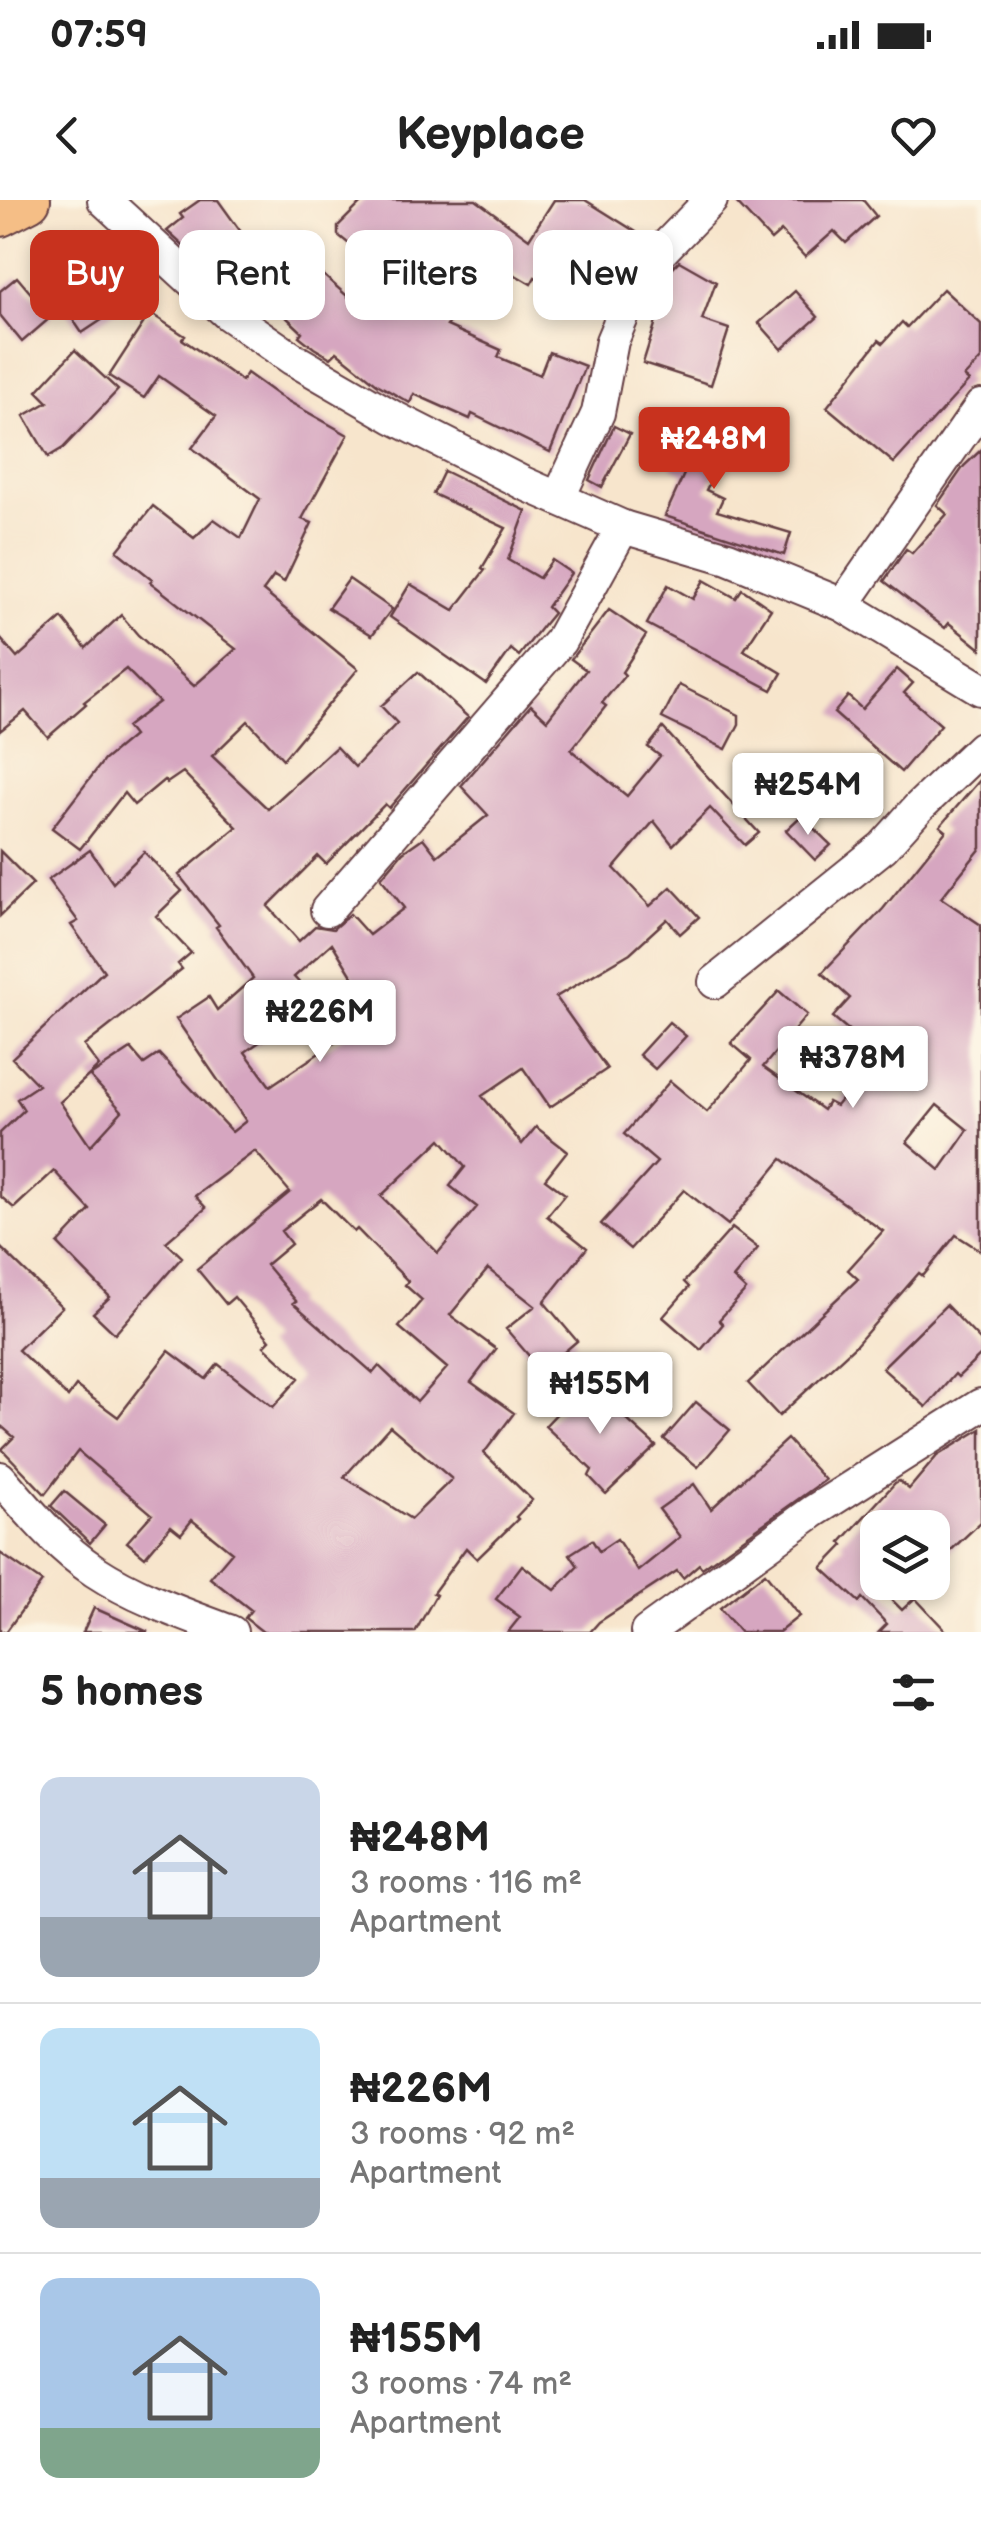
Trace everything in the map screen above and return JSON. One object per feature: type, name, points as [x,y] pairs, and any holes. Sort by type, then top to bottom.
[{"type":"main road","points":[[0,215],[29,200]]},
{"type":"street","points":[[104,200],[228,314],[293,359],[392,417],[522,483],[623,526],[728,558],[843,605],[981,689]]},
{"type":"street","points":[[560,497],[598,414],[612,341],[640,272],[711,200]]},
{"type":"street","points":[[843,605],[981,406]]},
{"type":"street","points":[[327,910],[560,641],[623,526]]},
{"type":"street","points":[[715,982],[883,847],[981,748]]},
{"type":"street","points":[[647,1632],[814,1511],[981,1404]]},
{"type":"street","points":[[0,1478],[45,1530],[96,1572],[231,1632]]},
{"type":"building","points":[[200,200],[218,200],[240,230],[179,230],[179,242],[167,231],[183,218],[180,214]]},
{"type":"building","points":[[364,200],[476,200],[529,239],[533,233],[533,280],[531,284],[513,274],[513,230],[345,230],[345,241],[338,235],[338,226]]},
{"type":"building","points":[[554,200],[585,200],[633,230],[535,230]]},
{"type":"building","points":[[734,200],[863,200],[876,216],[846,243],[834,231],[805,257],[781,231],[771,240]]},
{"type":"building","points":[[679,261],[716,282],[702,320],[729,329],[711,385],[643,363],[656,320],[673,320],[673,267]]},
{"type":"building","points":[[17,277],[30,292],[30,320],[48,320],[22,342],[0,315],[0,291]]},
{"type":"building","points":[[325,277],[345,294],[345,320],[452,320],[447,326],[501,350],[498,357],[540,375],[549,352],[585,366],[550,452],[472,414],[470,419],[414,394],[410,403],[377,384],[337,352],[331,358],[314,348],[299,336],[302,332],[289,320],[325,320]]},
{"type":"building","points":[[943,289],[981,324],[981,359],[964,377],[969,381],[894,463],[827,407],[879,340],[883,343],[902,322],[907,327]]},
{"type":"building","points":[[795,291],[818,317],[782,349],[759,323]]},
{"type":"building","points":[[159,319],[242,381],[247,373],[348,435],[302,519],[312,523],[284,582],[274,576],[263,591],[358,669],[283,759],[248,721],[212,756],[268,809],[336,747],[355,767],[397,723],[381,706],[418,672],[468,717],[389,808],[385,804],[326,864],[318,856],[268,906],[299,941],[315,926],[333,929],[350,914],[369,935],[404,908],[381,878],[403,852],[423,838],[437,856],[488,815],[461,786],[531,705],[547,720],[586,670],[571,659],[609,610],[646,635],[622,672],[625,675],[602,703],[606,706],[571,750],[627,796],[660,756],[648,747],[663,728],[759,833],[745,845],[710,808],[673,845],[654,821],[614,868],[650,906],[671,887],[699,917],[680,934],[667,919],[630,953],[556,997],[607,1069],[550,1107],[523,1068],[482,1096],[522,1144],[536,1127],[567,1151],[545,1179],[565,1194],[547,1216],[587,1248],[544,1302],[577,1341],[542,1371],[506,1329],[535,1306],[488,1269],[450,1315],[496,1349],[471,1382],[514,1413],[484,1453],[532,1500],[477,1559],[466,1548],[433,1593],[436,1595],[415,1632],[263,1632],[245,1618],[251,1610],[210,1578],[232,1552],[192,1520],[181,1534],[171,1526],[145,1557],[127,1542],[152,1514],[78,1451],[45,1494],[2,1449],[14,1437],[0,1425],[0,1247],[62,1307],[18,1350],[68,1397],[76,1386],[118,1417],[169,1351],[206,1379],[218,1364],[273,1407],[299,1378],[264,1346],[270,1340],[234,1297],[226,1304],[197,1269],[290,1192],[255,1151],[195,1196],[206,1208],[166,1242],[182,1257],[115,1334],[93,1313],[110,1297],[58,1244],[90,1210],[54,1171],[14,1208],[0,1196],[0,1133],[24,1110],[17,1099],[38,1085],[12,1058],[104,971],[71,925],[78,921],[48,880],[90,850],[113,883],[144,852],[182,891],[156,916],[191,953],[178,964],[182,969],[84,1046],[99,1066],[60,1102],[90,1146],[122,1111],[90,1076],[131,1049],[144,1064],[159,1054],[232,1132],[246,1121],[176,1019],[209,997],[217,1010],[253,978],[216,927],[219,925],[179,875],[237,827],[183,772],[167,783],[164,780],[134,805],[124,793],[80,849],[52,828],[104,760],[133,736],[126,727],[159,702],[126,669],[48,737],[25,711],[0,731],[0,638],[17,658],[62,618],[86,648],[121,615],[194,686],[236,649],[117,551],[153,506],[194,538],[214,519],[241,538],[260,499],[192,448],[216,416],[159,376],[144,398],[109,376],[145,320]],"holes":[[[332,943],[376,1015],[270,1086],[245,1052],[288,1025],[316,1001],[294,977]],[[441,1139],[465,1167],[450,1186],[477,1207],[438,1253],[381,1196]],[[321,1199],[354,1232],[357,1229],[422,1300],[399,1327],[447,1368],[417,1402],[379,1366],[373,1373],[293,1303],[296,1301],[266,1265],[291,1244],[281,1231]],[[390,1426],[452,1479],[411,1519],[344,1477]]]},
{"type":"building","points":[[73,320],[102,320],[82,333]]},
{"type":"building","points":[[75,350],[118,390],[63,448],[48,457],[24,416],[48,402],[37,391]]},
{"type":"building","points":[[696,418],[733,437],[706,490],[723,498],[717,511],[791,533],[784,555],[665,516],[684,474],[671,467]]},
{"type":"building","points":[[614,426],[630,434],[602,487],[589,480]]},
{"type":"building","points":[[981,450],[981,649],[949,623],[945,628],[884,581],[906,549],[912,553],[947,514],[937,505],[964,466]]},
{"type":"building","points":[[444,471],[526,511],[508,560],[539,578],[552,560],[571,573],[547,607],[553,613],[519,656],[511,649],[486,684],[390,617],[410,584],[454,610],[485,570],[482,568],[506,528],[433,494]]},
{"type":"building","points":[[349,579],[392,609],[372,635],[328,608]]},
{"type":"building","points":[[704,580],[736,598],[742,589],[771,609],[744,650],[782,673],[772,690],[647,624],[668,585],[693,599]]},
{"type":"building","points":[[897,669],[913,683],[904,693],[941,725],[901,772],[834,713],[848,696],[862,709]]},
{"type":"building","points":[[679,685],[739,715],[739,724],[726,749],[662,718]]},
{"type":"building","points":[[981,779],[981,848],[941,898],[981,925],[981,1251],[956,1235],[923,1276],[919,1273],[856,1345],[779,1416],[748,1383],[858,1279],[848,1270],[883,1231],[782,1159],[728,1225],[684,1190],[630,1249],[601,1224],[657,1162],[624,1134],[670,1081],[707,1112],[751,1060],[731,1043],[779,991],[807,1015],[763,1067],[823,1110],[828,1102],[836,1106],[876,1057],[833,1017],[850,998],[822,973],[883,909],[946,831],[940,826]],"holes":[[[937,1105],[968,1130],[940,1170],[907,1142]]]},
{"type":"building","points":[[801,816],[831,845],[815,860],[786,830]]},
{"type":"building","points":[[0,851],[33,884],[0,916]]},
{"type":"building","points":[[669,1022],[686,1036],[655,1069],[639,1055]]},
{"type":"building","points":[[732,1228],[758,1248],[733,1278],[746,1290],[719,1320],[723,1324],[701,1350],[663,1317],[689,1287],[684,1282]]},
{"type":"building","points":[[946,1305],[981,1341],[981,1355],[958,1377],[955,1374],[926,1407],[882,1368]]},
{"type":"building","points":[[589,1380],[606,1396],[604,1399],[656,1446],[606,1494],[589,1476],[592,1470],[545,1426]]},
{"type":"building","points":[[696,1402],[730,1430],[698,1467],[664,1439]]},
{"type":"building","points":[[981,1429],[981,1522],[950,1551],[950,1510],[870,1510],[895,1483],[899,1481],[909,1489],[937,1456]]},
{"type":"building","points":[[787,1439],[825,1480],[702,1568],[699,1564],[683,1578],[677,1571],[599,1622],[590,1632],[508,1632],[520,1617],[496,1599],[522,1565],[555,1590],[578,1566],[570,1554],[592,1540],[599,1551],[617,1539],[638,1571],[680,1537],[659,1509],[694,1484],[711,1509]]},
{"type":"building","points":[[64,1491],[105,1525],[90,1543],[51,1506]]},
{"type":"building","points":[[860,1521],[859,1602],[822,1568],[844,1545],[841,1542]]},
{"type":"building","points":[[0,1553],[42,1582],[6,1632],[0,1632]]},
{"type":"building","points":[[765,1573],[799,1616],[779,1632],[740,1632],[720,1608]]},
{"type":"building","points":[[864,1600],[892,1600],[902,1610],[917,1600],[947,1632],[879,1632],[887,1624]]},
{"type":"building","points":[[94,1608],[148,1632],[83,1632]]}]
